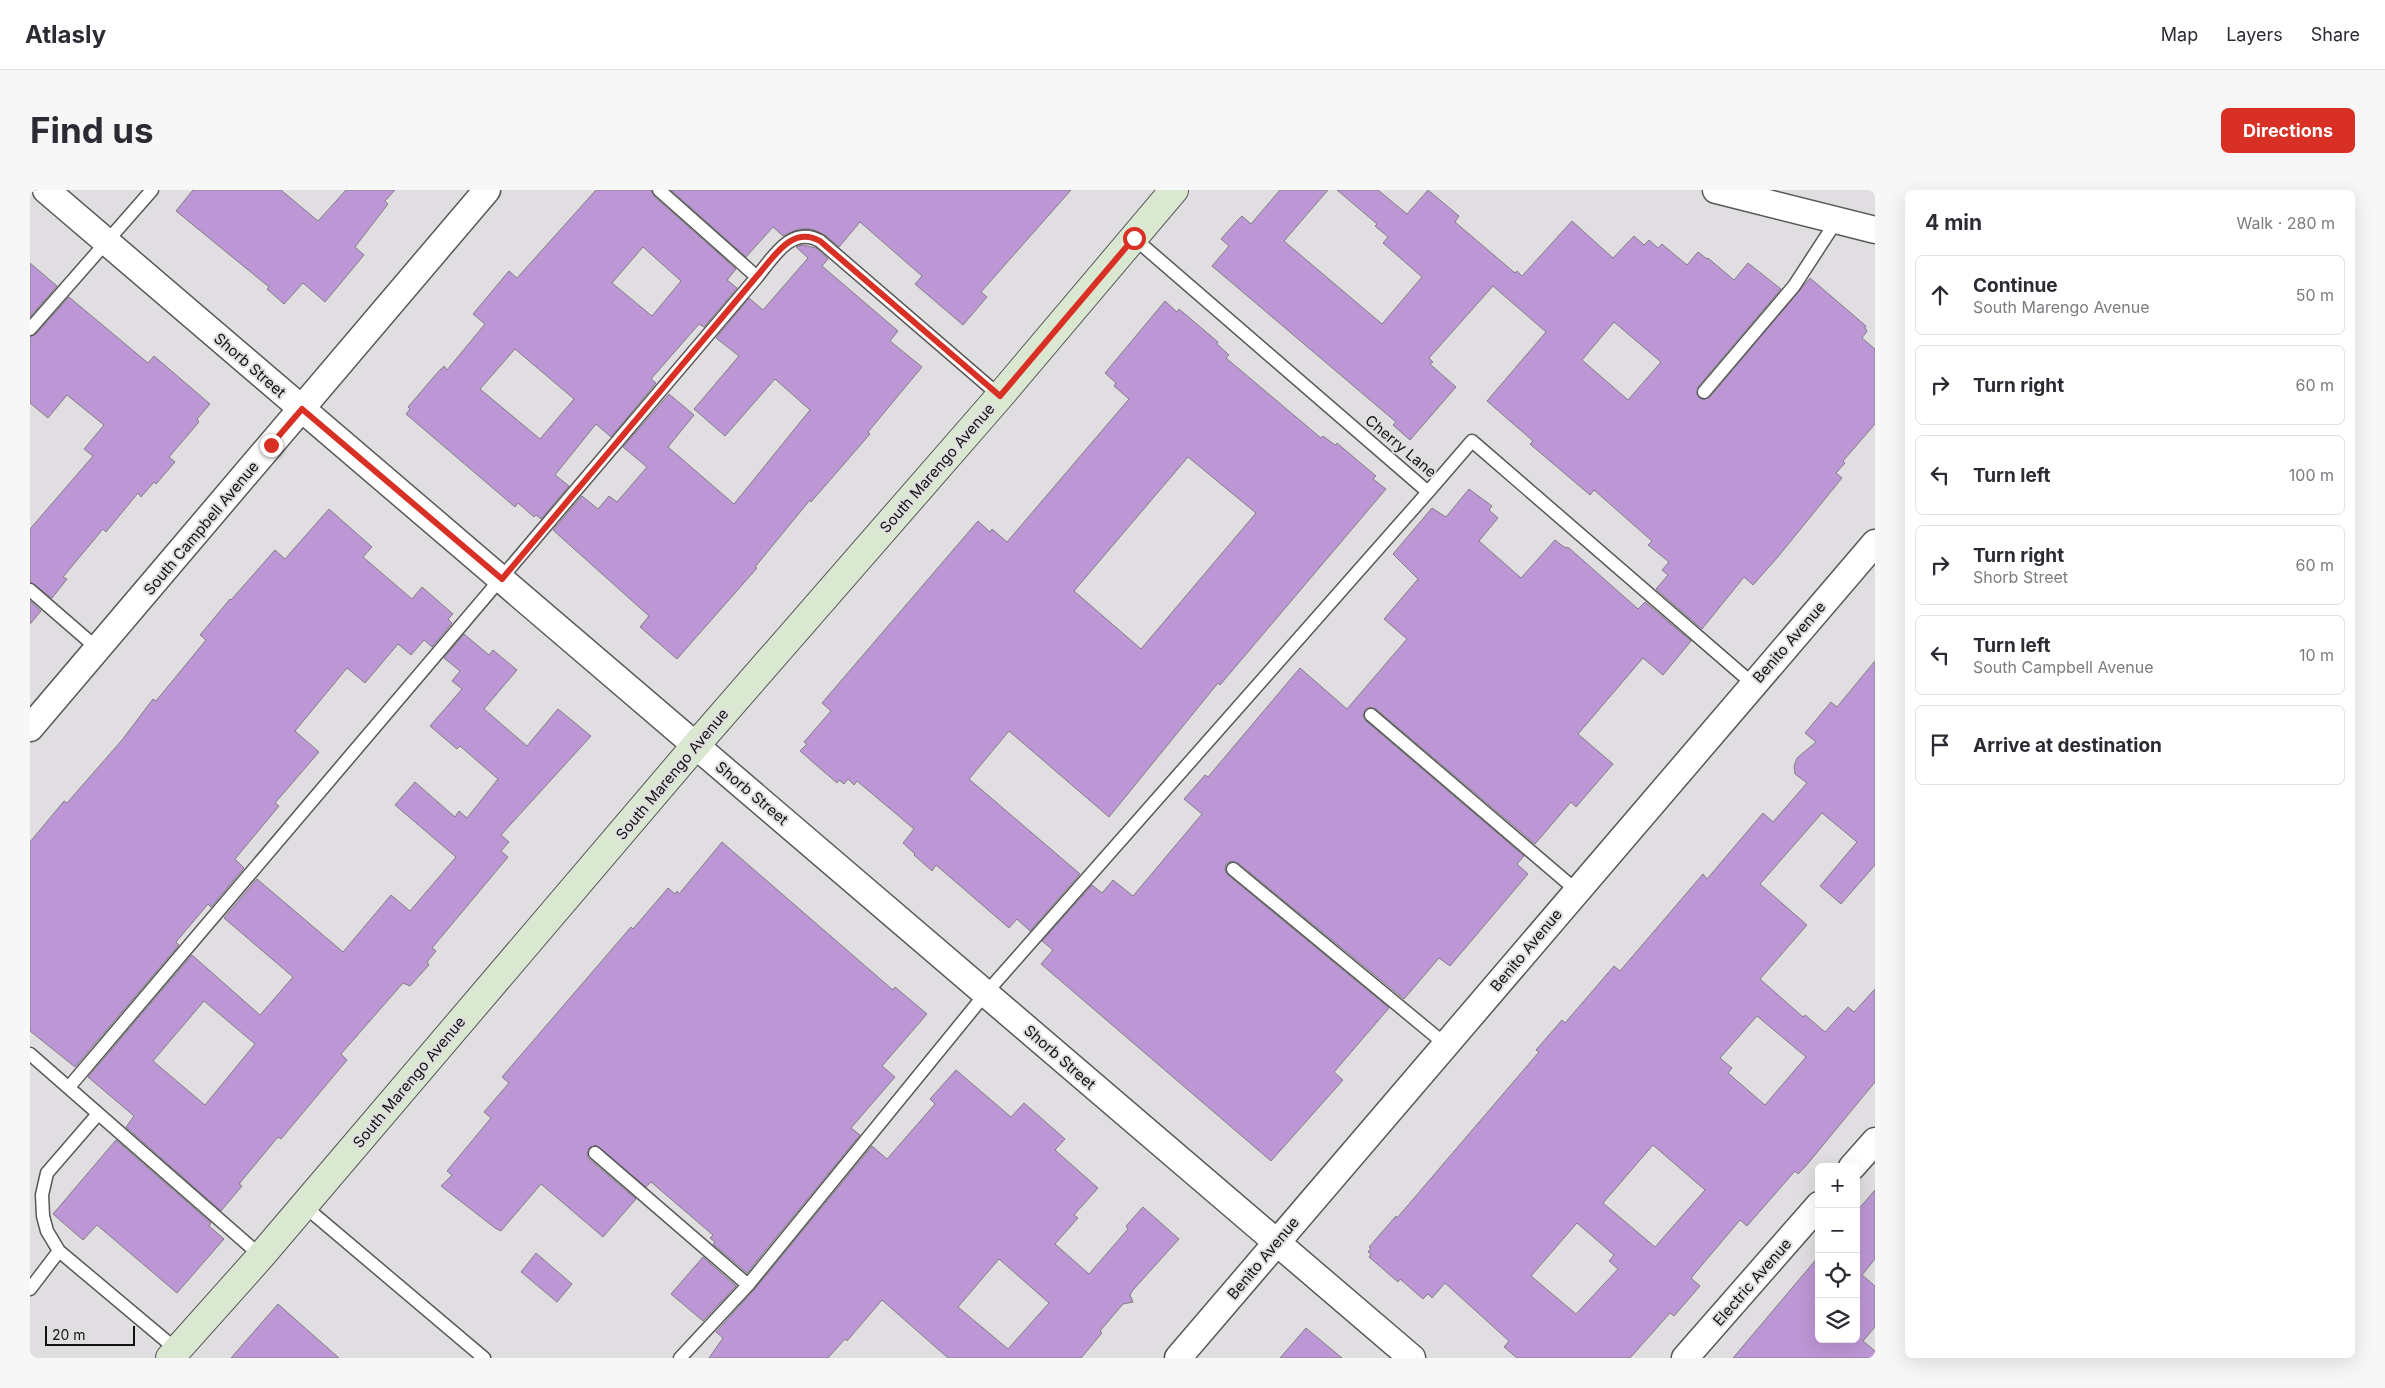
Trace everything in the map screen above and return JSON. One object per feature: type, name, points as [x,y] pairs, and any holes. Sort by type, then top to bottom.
[{"type":"street","name":"Shorb Street","points":[[46,190],[1412,1358]]},
{"type":"street","name":"South Campbell Avenue","points":[[30,728],[487,190]]},
{"type":"street","name":"South Marengo Avenue","points":[[173,1354],[261,1256],[696,745],[1000,396],[1174,190]]},
{"type":"street","points":[[1716,190],[1875,230]]},
{"type":"street","name":"Benito Avenue","points":[[1178,1358],[1576,890],[1875,543]]},
{"type":"street","points":[[1856,1163],[1875,1141]]},
{"type":"street","name":"Electric Avenue","points":[[1685,1358],[1816,1208]]},
{"type":"lane","points":[[30,329],[152,190]]},
{"type":"lane","points":[[659,190],[757,276]]},
{"type":"lane","points":[[1704,392],[1794,286],[1837,220]]},
{"type":"lane","points":[[69,1087],[786,243],[803,235],[811,236],[820,241],[1000,396]]},
{"type":"lane","name":"Cherry Lane","points":[[1134,238],[1428,492],[1472,441],[1753,684]]},
{"type":"lane","points":[[680,1358],[748,1286],[986,993],[1428,492]]},
{"type":"lane","points":[[30,590],[98,649]]},
{"type":"lane","points":[[1371,715],[1576,890]]},
{"type":"lane","points":[[1233,869],[1445,1044]]},
{"type":"lane","points":[[30,1054],[261,1256]]},
{"type":"lane","points":[[98,1114],[47,1173],[42,1195],[43,1216],[48,1232],[59,1252],[173,1354]]},
{"type":"lane","points":[[595,1153],[748,1286]]},
{"type":"lane","points":[[304,1205],[484,1358]]},
{"type":"lane","points":[[30,1289],[59,1252]]},
{"type":"building","points":[[193,190],[281,190],[318,221],[346,190],[395,190],[385,201],[388,204],[355,247],[364,255],[325,302],[303,283],[284,304],[267,289],[269,287],[176,211]]},
{"type":"building","points":[[596,190],[651,190],[654,196],[736,269],[727,280],[737,288],[704,327],[699,324],[651,379],[656,383],[611,437],[596,424],[555,475],[569,486],[541,519],[536,515],[534,517],[518,503],[515,507],[406,414],[410,409],[408,407],[438,372],[444,366],[447,370],[485,324],[473,314],[509,271],[517,278]],"holes":[[[643,247],[681,281],[652,316],[612,283]],[[515,349],[574,399],[540,439],[480,389]]]},
{"type":"building","points":[[671,190],[1071,190],[981,292],[987,297],[963,325],[915,284],[922,276],[860,222],[839,247],[825,235],[812,229],[798,229],[783,236],[773,227],[746,257]]},
{"type":"building","points":[[1280,190],[1328,190],[1284,241],[1382,324],[1422,277],[1383,243],[1388,237],[1375,226],[1377,224],[1337,190],[1378,190],[1407,214],[1428,190],[1459,216],[1455,222],[1515,273],[1517,271],[1522,276],[1572,221],[1613,258],[1634,236],[1644,245],[1649,240],[1658,248],[1662,244],[1687,265],[1698,252],[1734,280],[1748,263],[1781,289],[1698,387],[1697,395],[1703,400],[1710,397],[1810,278],[1866,326],[1867,331],[1862,338],[1875,349],[1875,424],[1843,461],[1845,463],[1836,473],[1842,478],[1777,558],[1753,585],[1744,577],[1702,629],[1656,589],[1668,575],[1662,570],[1669,562],[1648,545],[1652,541],[1594,490],[1590,495],[1530,444],[1533,441],[1487,401],[1546,332],[1493,286],[1429,358],[1433,362],[1430,364],[1456,387],[1410,440],[1393,425],[1396,422],[1212,266],[1229,246],[1221,239],[1236,222],[1242,216],[1251,224]],"holes":[[[1614,322],[1661,362],[1628,400],[1582,360]]]},
{"type":"building","points":[[802,245],[816,248],[828,259],[822,266],[898,331],[890,341],[922,367],[868,432],[870,434],[811,502],[810,500],[755,567],[757,568],[677,659],[640,627],[649,616],[553,530],[582,496],[598,509],[609,496],[617,502],[647,467],[623,447],[669,394],[694,415],[668,447],[734,504],[810,410],[775,379],[725,436],[694,409],[739,356],[716,338],[749,298],[763,310],[808,258],[796,247]]},
{"type":"building","points":[[30,263],[57,286],[30,317]]},
{"type":"building","points":[[69,297],[148,363],[154,356],[210,404],[197,419],[199,422],[169,457],[175,462],[156,484],[154,482],[141,497],[138,493],[106,532],[103,529],[63,577],[67,579],[52,598],[30,582],[30,529],[93,456],[84,449],[104,425],[67,395],[48,418],[30,403],[30,337],[36,334]]},
{"type":"building","points":[[1165,301],[1177,312],[1179,309],[1218,342],[1217,344],[1229,355],[1226,358],[1321,438],[1323,436],[1335,445],[1337,443],[1376,476],[1373,479],[1386,489],[1220,685],[1218,683],[1109,817],[1009,731],[969,779],[1080,874],[1030,931],[1017,919],[1009,928],[936,865],[932,871],[914,855],[903,843],[914,829],[857,781],[854,785],[848,779],[844,784],[839,780],[837,783],[800,751],[807,744],[804,742],[831,711],[822,703],[978,521],[990,532],[992,529],[1007,542],[1129,399],[1114,386],[1116,383],[1105,373]],"holes":[[[1188,457],[1256,513],[1141,649],[1074,591]]]},
{"type":"building","points":[[1469,489],[1492,506],[1489,510],[1498,518],[1479,541],[1521,578],[1555,540],[1564,547],[1569,548],[1638,609],[1645,602],[1691,641],[1663,675],[1643,658],[1578,734],[1613,764],[1576,807],[1571,802],[1535,844],[1376,709],[1369,707],[1365,710],[1363,717],[1366,721],[1524,856],[1517,864],[1528,874],[1450,966],[1439,958],[1404,999],[1238,863],[1231,861],[1226,864],[1225,871],[1228,875],[1389,1008],[1334,1072],[1343,1080],[1271,1161],[1041,964],[1053,950],[1042,941],[1092,885],[1102,893],[1113,880],[1133,896],[1202,814],[1184,799],[1205,775],[1208,777],[1300,668],[1347,709],[1407,639],[1384,619],[1418,579],[1393,554],[1432,508],[1446,517]]},
{"type":"building","points":[[329,509],[372,547],[363,557],[412,599],[422,587],[453,614],[448,619],[452,623],[432,647],[424,640],[411,655],[398,644],[365,683],[347,668],[295,731],[319,752],[275,803],[279,806],[235,859],[244,868],[211,907],[208,904],[176,942],[179,945],[75,1067],[30,1031],[30,842],[64,801],[67,803],[122,740],[153,699],[156,701],[206,640],[200,635],[230,599],[275,550],[285,559]]},
{"type":"building","points":[[30,601],[41,611],[30,624]]},
{"type":"building","points":[[464,634],[489,655],[493,650],[517,670],[484,709],[527,746],[558,709],[591,736],[501,835],[509,842],[501,851],[508,857],[432,948],[436,951],[427,962],[429,965],[410,986],[403,983],[341,1054],[347,1060],[281,1139],[278,1137],[239,1184],[242,1186],[221,1211],[126,1127],[134,1116],[88,1077],[192,955],[260,1015],[293,977],[224,918],[257,879],[343,952],[391,895],[410,911],[456,857],[395,805],[415,782],[455,817],[459,811],[467,818],[498,779],[460,746],[457,749],[430,726],[462,689],[452,681],[460,671],[444,658]],"holes":[[[204,1001],[255,1044],[205,1105],[153,1061]]]},
{"type":"building","points":[[1875,661],[1875,865],[1841,904],[1820,886],[1857,842],[1822,813],[1760,884],[1807,925],[1760,979],[1803,1017],[1805,1015],[1825,1032],[1848,1007],[1854,1012],[1875,989],[1875,1082],[1805,1167],[1798,1174],[1795,1171],[1747,1226],[1740,1220],[1691,1278],[1700,1286],[1674,1316],[1670,1313],[1630,1358],[1517,1358],[1504,1347],[1509,1341],[1445,1283],[1432,1298],[1428,1294],[1423,1299],[1400,1279],[1398,1282],[1369,1257],[1371,1254],[1368,1252],[1371,1248],[1369,1247],[1396,1216],[1397,1218],[1539,1052],[1536,1050],[1562,1020],[1565,1023],[1614,966],[1620,971],[1703,874],[1707,879],[1763,813],[1773,822],[1807,783],[1795,774],[1794,766],[1797,758],[1816,742],[1805,733],[1831,702],[1837,707]],"holes":[[[1757,1016],[1806,1057],[1765,1105],[1728,1073],[1732,1068],[1720,1058]],[[1653,1145],[1705,1190],[1655,1247],[1603,1203]],[[1577,1223],[1614,1255],[1609,1261],[1618,1269],[1576,1314],[1531,1276]]]},
{"type":"building","points":[[722,842],[893,990],[895,987],[927,1014],[882,1066],[895,1077],[851,1128],[860,1135],[747,1273],[713,1244],[715,1242],[710,1238],[713,1235],[651,1182],[646,1187],[596,1145],[589,1148],[587,1155],[589,1159],[636,1199],[603,1237],[541,1184],[501,1231],[495,1228],[441,1186],[452,1175],[447,1171],[491,1118],[484,1112],[509,1083],[502,1077],[631,927],[633,929],[668,888],[675,894],[677,891],[679,894]]},
{"type":"building","points":[[956,1070],[1011,1117],[1024,1103],[1065,1139],[1055,1150],[1098,1188],[1074,1215],[1078,1218],[1055,1244],[1089,1274],[1128,1229],[1126,1226],[1143,1207],[1179,1239],[1133,1290],[1130,1295],[1133,1302],[1123,1304],[1100,1331],[1102,1333],[1081,1358],[948,1358],[882,1300],[847,1341],[845,1339],[828,1358],[709,1358],[723,1338],[716,1332],[754,1290],[872,1146],[887,1159],[935,1104],[930,1099]],"holes":[[[999,1259],[1049,1303],[1008,1349],[958,1307]]]},
{"type":"building","points":[[116,1140],[211,1223],[209,1226],[224,1239],[177,1293],[97,1225],[83,1240],[53,1214]]},
{"type":"building","points":[[1875,1190],[1875,1259],[1862,1275],[1875,1286],[1875,1327],[1863,1341],[1875,1351],[1875,1358],[1733,1358],[1815,1261],[1815,1343],[1860,1343],[1860,1207]]},
{"type":"building","points":[[536,1253],[572,1284],[557,1302],[521,1272]]},
{"type":"building","points":[[703,1257],[736,1286],[703,1321],[671,1294]]},
{"type":"building","points":[[278,1304],[339,1358],[231,1358]]},
{"type":"building","points":[[1306,1328],[1342,1358],[1280,1358]]},
{"type":"route","points":[[271,445],[302,409],[502,579],[757,276],[786,243],[794,238],[803,235],[811,236],[820,241],[1000,396],[1134,238]]}]
